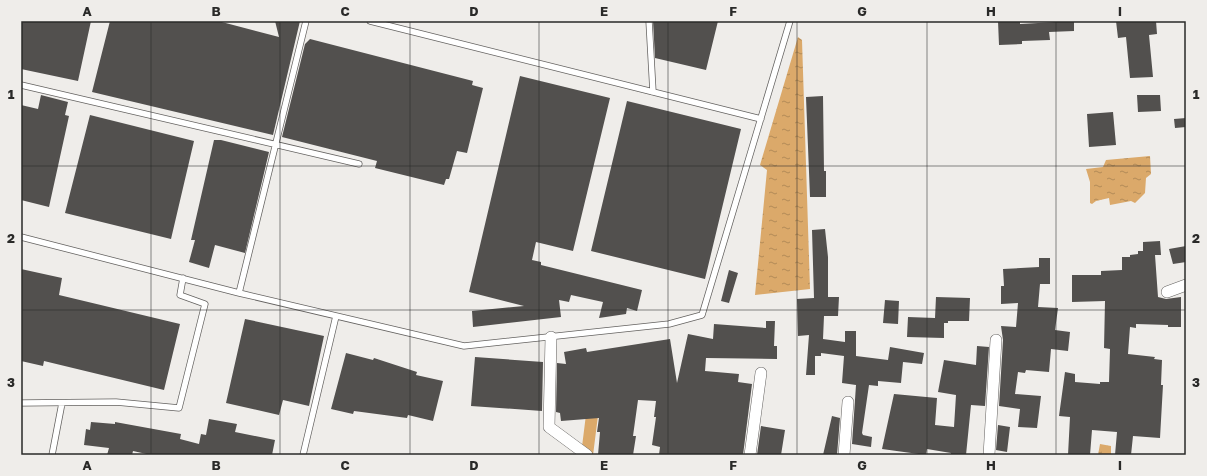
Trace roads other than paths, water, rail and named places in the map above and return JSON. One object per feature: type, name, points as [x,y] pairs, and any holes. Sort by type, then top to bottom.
[{"type":"street","points":[[1167,292],[1186,285]]},
{"type":"street","points":[[551,337],[550,427],[587,455]]},
{"type":"street","points":[[989,455],[996,340]]},
{"type":"street","points":[[750,455],[761,373]]},
{"type":"street","points":[[844,455],[848,402]]},
{"type":"lane","points":[[239,293],[306,21]]},
{"type":"lane","points":[[370,21],[761,119]]},
{"type":"lane","points":[[649,21],[653,92]]},
{"type":"lane","points":[[21,237],[239,293],[464,346],[669,324],[702,315],[790,21]]},
{"type":"lane","points":[[21,85],[359,164]]},
{"type":"lane","points":[[21,403],[116,402],[179,408],[205,304],[180,295],[183,278]]},
{"type":"lane","points":[[303,455],[336,316]]},
{"type":"lane","points":[[52,455],[62,403]]},
{"type":"water","points":[[798,37],[802,40],[810,289],[755,295],[767,170],[760,165]]},
{"type":"water","points":[[1150,156],[1151,174],[1146,178],[1145,193],[1135,203],[1131,201],[1110,205],[1109,198],[1096,201],[1092,204],[1090,203],[1090,182],[1086,169],[1103,167],[1106,160]]},
{"type":"water","points":[[1100,444],[1111,446],[1111,455],[1098,455]]},
{"type":"waterway","points":[[587,455],[593,407]]}]
